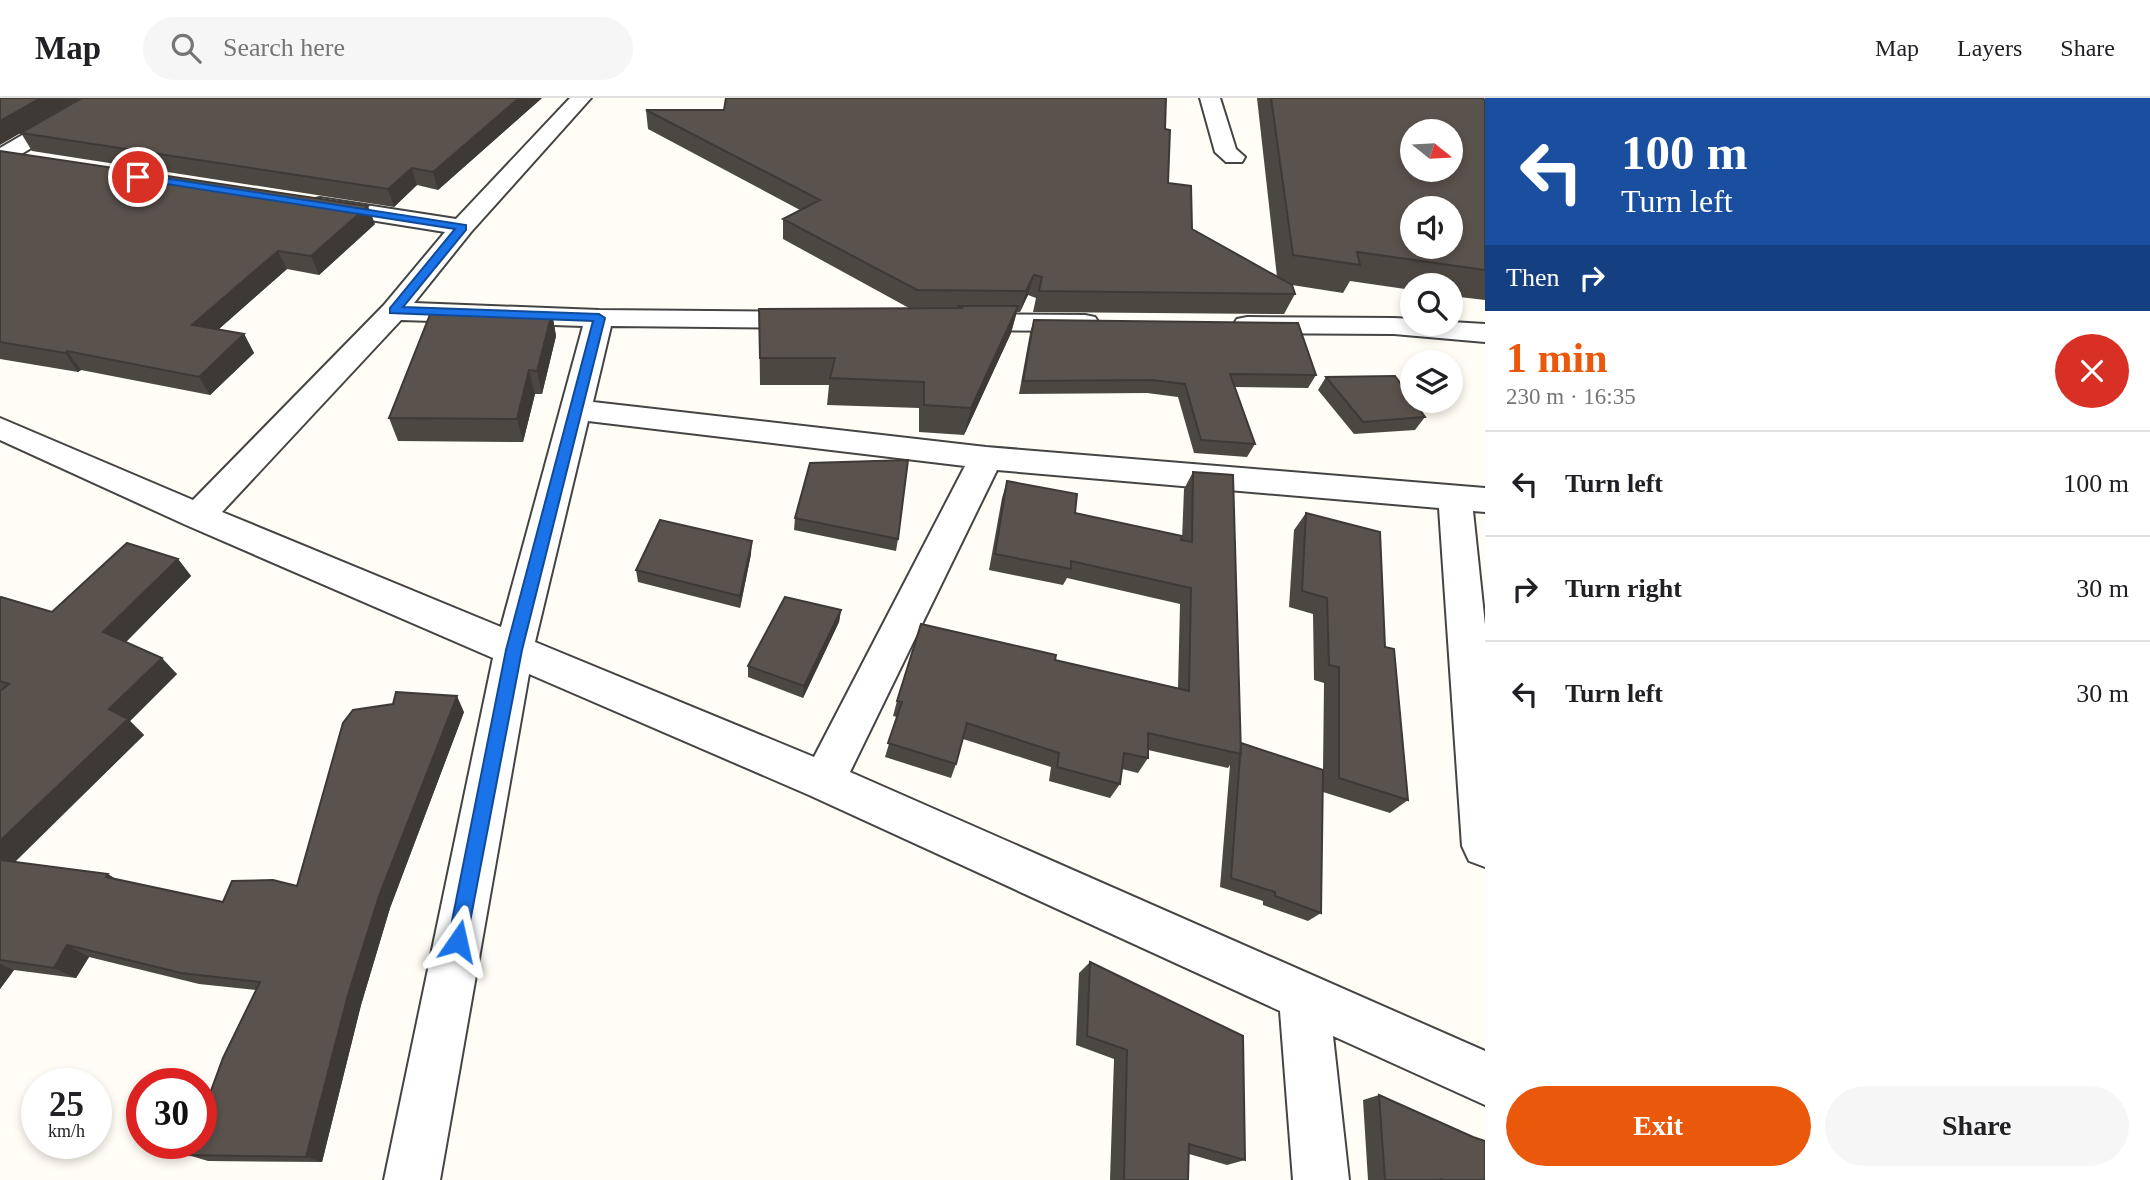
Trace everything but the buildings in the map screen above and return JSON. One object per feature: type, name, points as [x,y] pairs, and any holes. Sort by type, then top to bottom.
[{"type":"street","points":[[1,156],[101,98]]},
{"type":"street","points":[[198,516],[394,311],[462,227],[581,98]]},
{"type":"street","points":[[1210,98],[1226,152],[1234,157]]},
{"type":"street","points":[[1,156],[43,162]]},
{"type":"street","points":[[300,202],[462,227]]},
{"type":"street","points":[[394,311],[599,318],[836,320]]},
{"type":"street","points":[[412,1180],[514,650],[599,318]]},
{"type":"street","points":[[934,321],[1115,323]]},
{"type":"street","points":[[1226,325],[1394,326],[1485,333]]},
{"type":"street","points":[[577,410],[986,458],[1470,498],[1485,846]]},
{"type":"street","points":[[0,428],[198,516],[824,782],[1485,1078]]},
{"type":"street","points":[[824,782],[986,458]]},
{"type":"street","points":[[1304,996],[1321,1180]]},
{"type":"route","points":[[138,177],[462,227],[394,311],[599,318],[514,650],[458,941]]}]
